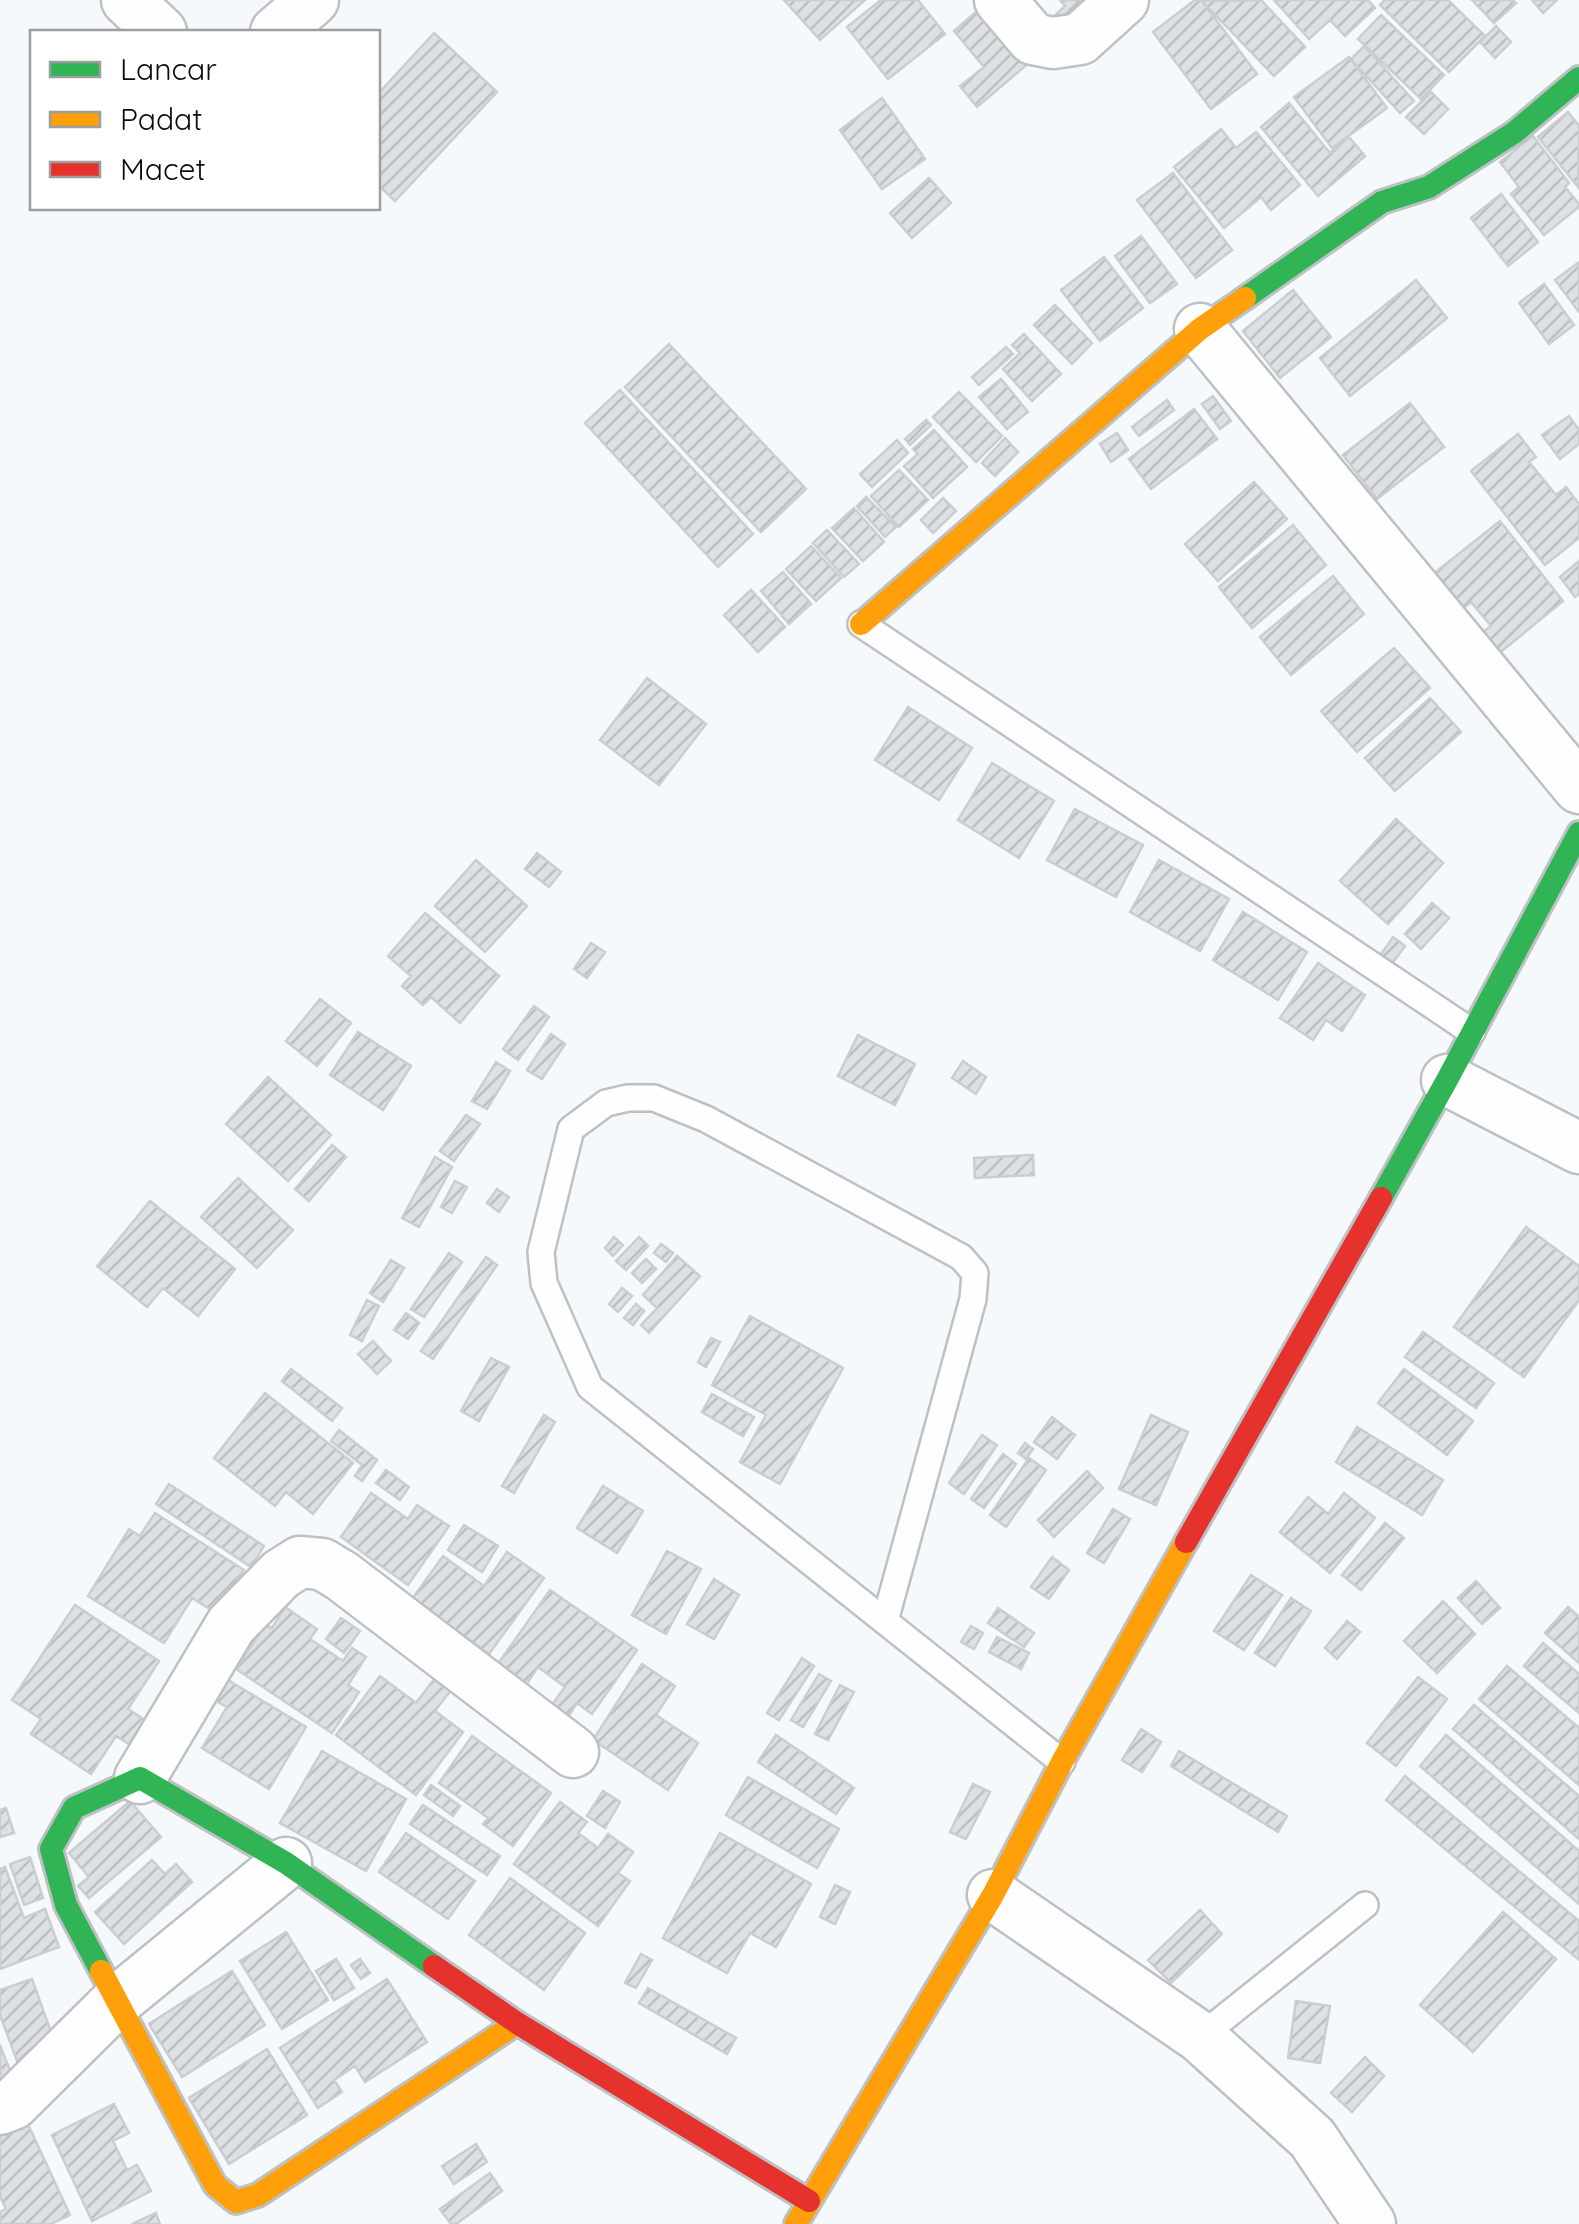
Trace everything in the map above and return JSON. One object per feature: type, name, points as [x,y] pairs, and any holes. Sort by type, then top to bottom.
[{"type":"street","points":[[128,0],[158,30]]},
{"type":"street","points":[[278,30],[313,0]]},
{"type":"street","points":[[1000,0],[1033,39],[1053,44],[1080,39],[1123,0]]},
{"type":"street","points":[[861,624],[1200,329],[1382,202],[1430,188],[1514,132],[1579,78]]},
{"type":"street","points":[[1200,329],[1579,788]]},
{"type":"street","points":[[796,2224],[993,1895],[1062,1762],[1447,1080],[1579,833]]},
{"type":"street","points":[[1447,1080],[1579,1148]]},
{"type":"street","points":[[517,2023],[258,2195],[236,2202],[215,2185],[116,2002],[66,1905],[51,1849],[74,1808],[140,1778],[230,1625],[281,1574],[300,1562],[322,1564],[342,1576],[572,1752]]},
{"type":"street","points":[[140,1778],[286,1863],[517,2023],[809,2201]]},
{"type":"street","points":[[0,2109],[13,2104],[116,2002],[286,1863]]},
{"type":"street","points":[[993,1895],[1200,2038],[1312,2138],[1370,2224]]},
{"type":"lane","points":[[861,624],[1472,1032]]},
{"type":"lane","points":[[885,1621],[973,1299],[975,1273],[961,1257],[706,1120],[654,1098],[606,1103],[571,1129],[541,1252],[544,1282],[590,1387],[1062,1762]]},
{"type":"lane","points":[[1200,2038],[1364,1905]]},
{"type":"building","points":[[784,0],[865,0],[820,40]]},
{"type":"building","points":[[881,0],[918,0],[945,34],[888,79],[847,27]]},
{"type":"building","points":[[1060,0],[1100,0],[1059,39],[1045,25],[1065,6]]},
{"type":"building","points":[[1195,0],[1201,0],[1257,74],[1211,109],[1153,32]]},
{"type":"building","points":[[1261,0],[1305,47],[1274,76],[1202,1]]},
{"type":"building","points":[[1274,0],[1368,0],[1375,8],[1345,36],[1330,20],[1309,39]]},
{"type":"building","points":[[1385,0],[1448,0],[1485,36],[1449,72],[1380,5]]},
{"type":"building","points":[[1472,0],[1512,0],[1516,3],[1494,23]]},
{"type":"building","points":[[1532,0],[1557,0],[1543,13]]},
{"type":"building","points":[[984,5],[1031,61],[977,107],[960,86],[984,67],[954,31]]},
{"type":"building","points":[[1381,15],[1444,75],[1421,99],[1358,39]]},
{"type":"building","points":[[1496,26],[1511,42],[1495,58],[1480,42]]},
{"type":"building","points":[[434,33],[497,92],[395,201],[380,187],[380,92]]},
{"type":"building","points":[[1364,46],[1414,101],[1400,113],[1351,59]]},
{"type":"building","points":[[1349,57],[1387,108],[1332,148],[1294,97]]},
{"type":"building","points":[[1431,92],[1448,109],[1424,134],[1406,117]]},
{"type":"building","points":[[882,98],[925,159],[882,189],[840,130]]},
{"type":"building","points":[[1289,103],[1330,153],[1349,137],[1365,156],[1318,196],[1261,127]]},
{"type":"building","points":[[1568,112],[1579,126],[1578,187],[1538,137]]},
{"type":"building","points":[[1221,129],[1236,148],[1256,132],[1300,185],[1271,210],[1261,197],[1224,228],[1174,167]]},
{"type":"building","points":[[1533,136],[1569,183],[1565,187],[1579,204],[1544,235],[1511,194],[1519,187],[1500,162]]},
{"type":"building","points":[[1173,173],[1232,250],[1196,278],[1137,200]]},
{"type":"building","points":[[929,178],[951,203],[912,238],[890,213]]},
{"type":"building","points":[[1501,194],[1538,242],[1508,266],[1471,218]]},
{"type":"building","points":[[1141,236],[1177,284],[1150,303],[1115,256]]},
{"type":"building","points":[[1104,257],[1143,308],[1100,341],[1061,290]]},
{"type":"building","points":[[1579,262],[1579,312],[1555,280]]},
{"type":"building","points":[[1416,280],[1447,318],[1350,396],[1320,358]]},
{"type":"building","points":[[1544,284],[1574,325],[1549,344],[1519,303]]},
{"type":"building","points":[[1293,290],[1331,337],[1280,378],[1243,331]]},
{"type":"building","points":[[1055,305],[1092,343],[1072,364],[1034,325]]},
{"type":"building","points":[[1024,334],[1061,374],[1032,401],[1003,369],[1020,353],[1012,345]]},
{"type":"building","points":[[669,344],[806,489],[761,532],[625,387]]},
{"type":"building","points":[[1006,347],[1013,354],[979,385],[972,377]]},
{"type":"building","points":[[1001,379],[1028,412],[1007,429],[979,397]]},
{"type":"building","points":[[620,390],[753,534],[718,567],[585,423]]},
{"type":"building","points":[[959,392],[1002,436],[976,462],[933,417]]},
{"type":"building","points":[[1213,396],[1231,421],[1220,429],[1202,404]]},
{"type":"building","points":[[1167,400],[1174,410],[1139,436],[1132,427]]},
{"type":"building","points":[[1410,403],[1444,447],[1377,499],[1343,455]]},
{"type":"building","points":[[1194,409],[1217,439],[1151,489],[1129,459]]},
{"type":"building","points":[[1569,416],[1579,430],[1579,444],[1560,459],[1542,435]]},
{"type":"building","points":[[926,420],[931,425],[910,445],[905,439]]},
{"type":"building","points":[[934,430],[967,467],[933,498],[904,466],[918,454],[913,449]]},
{"type":"building","points":[[1117,433],[1128,450],[1111,462],[1100,444]]},
{"type":"building","points":[[1518,434],[1536,457],[1529,462],[1556,495],[1566,487],[1579,504],[1579,538],[1545,565],[1471,471]]},
{"type":"building","points":[[1005,438],[1018,452],[995,476],[982,463]]},
{"type":"building","points":[[897,440],[908,453],[872,487],[860,474]]},
{"type":"building","points":[[899,470],[928,500],[899,527],[871,496]]},
{"type":"building","points":[[1254,482],[1287,519],[1218,581],[1185,544]]},
{"type":"building","points":[[866,497],[896,527],[885,537],[857,506]]},
{"type":"building","points":[[943,498],[956,511],[933,533],[921,520]]},
{"type":"building","points":[[854,508],[884,542],[863,561],[832,528]]},
{"type":"building","points":[[1500,521],[1563,601],[1497,655],[1480,634],[1491,626],[1471,602],[1460,611],[1432,575]]},
{"type":"building","points":[[1293,525],[1326,565],[1252,628],[1219,587]]},
{"type":"building","points":[[827,530],[859,564],[844,577],[813,543]]},
{"type":"building","points":[[811,546],[841,578],[816,601],[786,569]]},
{"type":"building","points":[[1579,561],[1579,594],[1575,597],[1560,577]]},
{"type":"building","points":[[783,572],[811,604],[789,624],[761,591]]},
{"type":"building","points":[[1333,576],[1364,614],[1291,675],[1260,637]]},
{"type":"building","points":[[751,590],[785,627],[758,652],[724,615]]},
{"type":"building","points":[[1394,648],[1430,688],[1357,752],[1321,711]]},
{"type":"building","points":[[647,678],[706,724],[659,785],[600,740]]},
{"type":"building","points":[[1430,698],[1461,732],[1395,791],[1365,758]]},
{"type":"building","points":[[908,707],[972,748],[939,800],[875,760]]},
{"type":"building","points":[[992,763],[1054,801],[1019,858],[958,820]]},
{"type":"building","points":[[1075,809],[1143,845],[1116,897],[1047,860]]},
{"type":"building","points":[[1396,819],[1443,863],[1388,924],[1340,881]]},
{"type":"building","points":[[537,853],[561,872],[549,887],[525,869]]},
{"type":"building","points":[[476,860],[527,906],[485,952],[435,906]]},
{"type":"building","points":[[1159,860],[1229,899],[1200,951],[1130,912]]},
{"type":"building","points":[[1432,903],[1449,918],[1421,949],[1405,934]]},
{"type":"building","points":[[1243,912],[1307,952],[1278,1000],[1213,960]]},
{"type":"building","points":[[425,913],[499,976],[460,1023],[431,997],[423,1005],[402,986],[411,976],[388,956]]},
{"type":"building","points":[[1393,937],[1405,946],[1391,965],[1379,957]]},
{"type":"building","points":[[591,943],[605,952],[587,978],[574,969]]},
{"type":"building","points":[[1318,963],[1365,995],[1342,1031],[1326,1020],[1313,1040],[1280,1018]]},
{"type":"building","points":[[320,999],[351,1023],[317,1066],[286,1041]]},
{"type":"building","points":[[534,1006],[549,1017],[518,1060],[503,1049]]},
{"type":"building","points":[[358,1032],[411,1066],[383,1110],[330,1075]]},
{"type":"building","points":[[551,1034],[565,1044],[542,1079],[527,1070]]},
{"type":"building","points":[[858,1035],[915,1064],[895,1105],[838,1076]]},
{"type":"building","points":[[963,1061],[986,1077],[976,1094],[952,1078]]},
{"type":"building","points":[[496,1062],[510,1071],[487,1109],[472,1101]]},
{"type":"building","points":[[268,1077],[331,1135],[288,1181],[226,1124]]},
{"type":"building","points":[[466,1115],[480,1124],[454,1161],[440,1151]]},
{"type":"building","points":[[332,1145],[346,1157],[309,1201],[295,1189]]},
{"type":"building","points":[[1033,1155],[1034,1175],[975,1178],[974,1158]]},
{"type":"building","points":[[435,1157],[452,1167],[419,1227],[402,1218]]},
{"type":"building","points":[[238,1178],[293,1230],[257,1268],[201,1217]]},
{"type":"building","points":[[455,1181],[467,1187],[452,1213],[441,1207]]},
{"type":"building","points":[[497,1189],[509,1197],[499,1212],[487,1203]]},
{"type":"building","points":[[150,1201],[235,1269],[198,1316],[163,1288],[147,1307],[97,1266]]},
{"type":"building","points":[[1526,1227],[1579,1266],[1579,1300],[1524,1377],[1454,1327]]},
{"type":"building","points":[[614,1237],[623,1245],[613,1256],[605,1248]]},
{"type":"building","points":[[639,1237],[648,1246],[626,1270],[616,1261]]},
{"type":"building","points":[[661,1244],[673,1253],[666,1262],[654,1253]]},
{"type":"building","points":[[449,1253],[462,1262],[424,1317],[411,1309]]},
{"type":"building","points":[[677,1256],[700,1276],[649,1333],[641,1325],[657,1308],[643,1295]]},
{"type":"building","points":[[486,1257],[497,1265],[433,1359],[421,1351]]},
{"type":"building","points":[[646,1259],[656,1269],[642,1283],[632,1273]]},
{"type":"building","points":[[391,1260],[404,1268],[383,1302],[370,1293]]},
{"type":"building","points":[[622,1288],[632,1296],[618,1312],[609,1304]]},
{"type":"building","points":[[367,1300],[379,1306],[362,1341],[350,1335]]},
{"type":"building","points":[[636,1304],[644,1311],[633,1325],[624,1318]]},
{"type":"building","points":[[406,1313],[419,1323],[408,1339],[394,1330]]},
{"type":"building","points":[[750,1316],[843,1368],[780,1484],[740,1462],[766,1415],[712,1385]]},
{"type":"building","points":[[1423,1332],[1494,1383],[1476,1408],[1405,1357]]},
{"type":"building","points":[[711,1338],[720,1342],[706,1367],[698,1362]]},
{"type":"building","points":[[373,1341],[391,1361],[377,1374],[358,1354]]},
{"type":"building","points":[[491,1358],[509,1367],[479,1421],[461,1411]]},
{"type":"building","points":[[291,1369],[342,1408],[332,1421],[282,1381]]},
{"type":"building","points":[[1404,1369],[1473,1421],[1447,1455],[1378,1403]]},
{"type":"building","points":[[265,1393],[353,1463],[313,1514],[286,1492],[275,1506],[214,1458]]},
{"type":"building","points":[[712,1394],[754,1417],[743,1436],[702,1412]]},
{"type":"building","points":[[544,1415],[555,1422],[514,1493],[502,1486]]},
{"type":"building","points":[[1151,1415],[1188,1432],[1156,1505],[1119,1489]]},
{"type":"building","points":[[1052,1417],[1075,1435],[1057,1459],[1034,1442]]},
{"type":"building","points":[[1357,1427],[1443,1480],[1422,1515],[1336,1462]]},
{"type":"building","points":[[339,1430],[377,1460],[362,1481],[355,1476],[362,1465],[331,1441]]},
{"type":"building","points":[[982,1435],[997,1445],[964,1494],[949,1483]]},
{"type":"building","points":[[1025,1443],[1033,1449],[1026,1459],[1018,1453]]},
{"type":"building","points":[[1003,1454],[1016,1464],[984,1508],[971,1499]]},
{"type":"building","points":[[1029,1458],[1046,1470],[1006,1527],[990,1515]]},
{"type":"building","points":[[386,1470],[409,1487],[400,1500],[376,1483]]},
{"type":"building","points":[[1087,1471],[1103,1488],[1054,1537],[1038,1520]]},
{"type":"building","points":[[169,1484],[264,1546],[251,1567],[156,1504]]},
{"type":"building","points":[[603,1486],[643,1511],[617,1553],[577,1528]]},
{"type":"building","points":[[371,1493],[408,1519],[417,1505],[449,1526],[408,1585],[341,1537]]},
{"type":"building","points":[[1344,1493],[1375,1518],[1330,1573],[1280,1532],[1308,1497],[1328,1514]]},
{"type":"building","points":[[1113,1509],[1130,1519],[1104,1563],[1087,1553]]},
{"type":"building","points":[[155,1513],[244,1570],[216,1613],[192,1598],[164,1643],[88,1596],[129,1529],[140,1536]]},
{"type":"building","points":[[1385,1523],[1404,1538],[1361,1590],[1342,1575]]},
{"type":"building","points":[[464,1525],[498,1546],[482,1572],[448,1550]]},
{"type":"building","points":[[667,1551],[701,1569],[666,1634],[632,1615]]},
{"type":"building","points":[[507,1552],[544,1578],[489,1654],[412,1599],[443,1556],[484,1586]]},
{"type":"building","points":[[1052,1557],[1069,1570],[1049,1599],[1031,1587]]},
{"type":"building","points":[[1251,1575],[1282,1595],[1244,1650],[1214,1631]]},
{"type":"building","points":[[714,1579],[739,1595],[714,1639],[687,1624]]},
{"type":"building","points":[[1476,1581],[1500,1608],[1482,1624],[1458,1598]]},
{"type":"building","points":[[550,1590],[637,1650],[592,1714],[577,1703],[566,1720],[549,1709],[565,1687],[538,1667],[524,1688],[495,1668]]},
{"type":"building","points":[[1291,1598],[1311,1611],[1275,1666],[1255,1653]]},
{"type":"building","points":[[1443,1601],[1475,1634],[1437,1673],[1404,1641]]},
{"type":"building","points":[[75,1605],[159,1661],[128,1709],[145,1720],[129,1744],[116,1736],[91,1774],[31,1734],[41,1719],[12,1700]]},
{"type":"building","points":[[285,1607],[317,1629],[310,1639],[343,1661],[352,1648],[366,1657],[348,1685],[359,1692],[332,1733],[236,1669],[265,1625],[272,1628]]},
{"type":"building","points":[[1568,1607],[1579,1617],[1579,1663],[1545,1633]]},
{"type":"building","points":[[998,1608],[1034,1633],[1024,1647],[988,1623]]},
{"type":"building","points":[[341,1618],[360,1631],[344,1653],[326,1639]]},
{"type":"building","points":[[1347,1621],[1360,1632],[1337,1659],[1325,1648]]},
{"type":"building","points":[[971,1626],[983,1633],[974,1649],[961,1642]]},
{"type":"building","points":[[997,1637],[1029,1653],[1021,1669],[989,1652]]},
{"type":"building","points":[[1543,1643],[1579,1674],[1579,1713],[1524,1666]]},
{"type":"building","points":[[802,1658],[814,1666],[779,1720],[767,1713]]},
{"type":"building","points":[[642,1664],[675,1686],[656,1715],[698,1743],[668,1790],[593,1740]]},
{"type":"building","points":[[1507,1666],[1579,1728],[1579,1785],[1479,1699]]},
{"type":"building","points":[[819,1674],[831,1681],[803,1727],[791,1720]]},
{"type":"building","points":[[380,1676],[416,1703],[435,1678],[451,1690],[435,1711],[463,1732],[416,1795],[336,1735]]},
{"type":"building","points":[[1418,1677],[1447,1699],[1396,1766],[1367,1743]]},
{"type":"building","points":[[228,1680],[306,1727],[269,1789],[202,1748],[227,1707],[216,1701]]},
{"type":"building","points":[[840,1685],[854,1692],[828,1740],[815,1734]]},
{"type":"building","points":[[1474,1705],[1579,1796],[1579,1839],[1453,1729]]},
{"type":"building","points":[[1141,1729],[1161,1742],[1142,1772],[1122,1760]]},
{"type":"building","points":[[776,1735],[854,1788],[836,1814],[758,1762]]},
{"type":"building","points":[[1446,1735],[1579,1851],[1579,1904],[1420,1766]]},
{"type":"building","points":[[472,1736],[551,1793],[513,1846],[483,1824],[488,1818],[439,1783]]},
{"type":"building","points":[[322,1751],[406,1799],[366,1871],[280,1823]]},
{"type":"building","points":[[1179,1751],[1287,1816],[1278,1832],[1171,1766]]},
{"type":"building","points":[[1405,1776],[1579,1921],[1579,1960],[1386,1800]]},
{"type":"building","points":[[748,1777],[839,1829],[817,1868],[726,1815]]},
{"type":"building","points":[[973,1784],[990,1792],[966,1839],[950,1832]]},
{"type":"building","points":[[431,1785],[460,1806],[453,1816],[424,1795]]},
{"type":"building","points":[[603,1791],[620,1802],[605,1828],[587,1816]]},
{"type":"building","points":[[130,1801],[161,1837],[89,1898],[78,1886],[89,1877],[69,1853]]},
{"type":"building","points":[[560,1802],[587,1822],[578,1833],[598,1848],[608,1834],[633,1852],[618,1873],[630,1881],[598,1926],[514,1864]]},
{"type":"building","points":[[423,1805],[500,1856],[487,1875],[410,1824]]},
{"type":"building","points":[[6,1808],[14,1833],[0,1837],[0,1810]]},
{"type":"building","points":[[406,1833],[475,1881],[448,1919],[379,1872]]},
{"type":"building","points":[[720,1833],[811,1884],[776,1947],[750,1933],[727,1973],[663,1938]]},
{"type":"building","points":[[30,1857],[43,1898],[24,1905],[10,1864]]},
{"type":"building","points":[[152,1860],[165,1874],[176,1864],[192,1882],[124,1944],[95,1912]]},
{"type":"building","points":[[5,1867],[24,1918],[45,1909],[59,1947],[0,1969],[0,1869]]},
{"type":"building","points":[[510,1878],[585,1933],[544,1990],[469,1935]]},
{"type":"building","points":[[835,1885],[850,1892],[835,1924],[820,1917]]},
{"type":"building","points":[[1200,1910],[1222,1934],[1171,1983],[1148,1960]]},
{"type":"building","points":[[1503,1912],[1556,1959],[1473,2052],[1420,2005]]},
{"type":"building","points":[[286,1932],[328,2000],[282,2029],[240,1961]]},
{"type":"building","points":[[641,1954],[652,1960],[636,1988],[625,1983]]},
{"type":"building","points":[[336,1959],[354,1988],[334,2000],[316,1971]]},
{"type":"building","points":[[360,1959],[370,1973],[361,1979],[351,1965]]},
{"type":"building","points":[[232,1971],[265,2025],[182,2077],[149,2024]]},
{"type":"building","points":[[32,1979],[51,2032],[17,2061],[0,2015],[0,1990]]},
{"type":"building","points":[[387,1979],[427,2042],[365,2082],[355,2066],[334,2080],[342,2092],[318,2108],[280,2048]]},
{"type":"building","points":[[648,1988],[736,2038],[727,2054],[639,2003]]},
{"type":"building","points":[[1296,2001],[1330,2006],[1320,2063],[1288,2058]]},
{"type":"building","points":[[0,2045],[12,2076],[0,2080]]},
{"type":"building","points":[[267,2049],[307,2115],[229,2164],[189,2098]]},
{"type":"building","points":[[1365,2057],[1384,2076],[1352,2112],[1331,2093]]},
{"type":"building","points":[[114,2104],[129,2133],[113,2141],[127,2170],[137,2165],[151,2191],[92,2221],[52,2135]]},
{"type":"building","points":[[26,2120],[70,2215],[51,2224],[0,2224],[0,2212],[6,2209],[0,2196],[0,2132]]},
{"type":"building","points":[[476,2144],[487,2162],[454,2184],[442,2166]]},
{"type":"building","points":[[490,2173],[502,2191],[451,2224],[440,2209]]},
{"type":"building","points":[[156,2213],[160,2224],[132,2224]]},
{"type":"traffic: fast","points":[[1245,298],[1382,202],[1429,187],[1515,132],[1579,78]]},
{"type":"traffic: fast","points":[[1381,1198],[1579,833]]},
{"type":"traffic: fast","points":[[101,1971],[66,1905],[51,1849],[74,1808],[140,1778],[286,1863],[434,1966]]},
{"type":"traffic: slow","points":[[861,624],[1200,329],[1245,298]]},
{"type":"traffic: slow","points":[[796,2224],[993,1895],[1062,1762],[1186,1542]]},
{"type":"traffic: slow","points":[[101,1971],[215,2185],[236,2202],[258,2195],[517,2023]]},
{"type":"traffic: jam","points":[[1186,1542],[1381,1198]]},
{"type":"traffic: jam","points":[[434,1966],[517,2023],[809,2201]]}]
